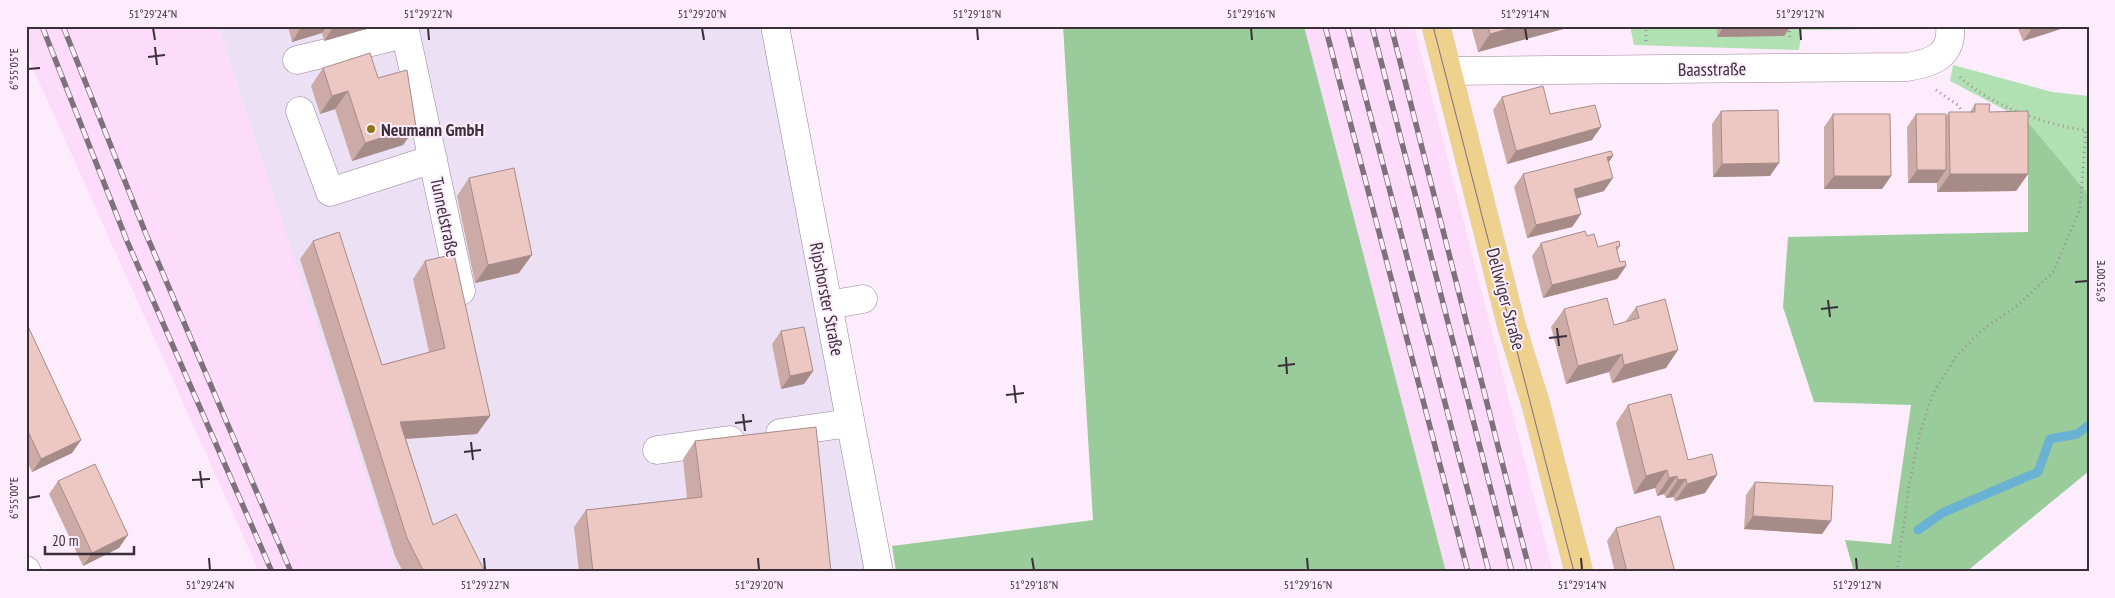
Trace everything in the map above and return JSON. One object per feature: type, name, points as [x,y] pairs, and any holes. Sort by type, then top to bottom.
[{"type":"main road","name":"Dellwiger Straße","points":[[1436,26],[1511,324],[1536,405],[1579,572]]},
{"type":"street","name":"Ripshorster Straße","points":[[775,26],[878,572]]},
{"type":"street","points":[[1933,61],[1949,45],[1950,26]]},
{"type":"street","points":[[297,60],[405,30]]},
{"type":"street","name":"Tunnelstraße","points":[[405,30],[466,313]]},
{"type":"street","name":"Baasstraße","points":[[1448,71],[1907,67],[1933,61]]},
{"type":"street","points":[[300,111],[330,192],[432,159]]},
{"type":"street","points":[[828,305],[863,299]]},
{"type":"street","points":[[657,450],[850,422]]},
{"type":"path","points":[[1933,61],[1937,93],[1958,105],[1964,115]]},
{"type":"path","points":[[1897,572],[1910,480],[1933,393],[1956,358],[1982,330],[2018,305],[2052,272],[2080,209],[2087,131],[2063,127],[2023,114],[1968,84],[1933,61]]},
{"type":"shaded area","points":[[26,26],[218,26],[397,572],[259,572],[26,53]]},
{"type":"shaded area","points":[[218,26],[768,26],[869,572],[397,572]]},
{"type":"shaded area","points":[[1304,26],[1414,26],[1553,572],[1446,572]]},
{"type":"green space","points":[[1063,26],[1304,26],[1446,572],[896,572],[892,546],[1093,520]]},
{"type":"green space","points":[[1630,26],[1890,26],[1887,29],[1802,30],[1799,50],[1634,45]]},
{"type":"green space","points":[[1953,65],[2052,92],[2089,96],[2089,195],[2028,122],[1950,81]]},
{"type":"green space","points":[[2028,122],[2089,195],[2089,471],[1966,572],[1854,572],[1845,540],[1891,544],[1911,405],[1814,402],[1783,307],[1788,237],[2028,232]]},
{"type":"building","points":[[1488,26],[1519,26],[1490,34]]},
{"type":"building","points":[[370,53],[378,78],[407,70],[416,127],[365,143],[348,91],[332,96],[323,68]]},
{"type":"building","points":[[1543,86],[1550,114],[1595,105],[1601,127],[1516,151],[1502,97]]},
{"type":"building","points":[[1975,104],[1990,104],[1989,112],[2028,111],[2028,174],[1950,174],[1949,112],[1975,112]]},
{"type":"building","points":[[1778,110],[1779,163],[1722,164],[1721,111]]},
{"type":"building","points":[[1833,114],[1890,114],[1891,176],[1834,176]]},
{"type":"building","points":[[1916,114],[1946,114],[1946,170],[1917,170]]},
{"type":"building","points":[[1611,151],[1613,156],[1607,157],[1613,178],[1574,189],[1581,214],[1536,225],[1523,174]]},
{"type":"building","points":[[514,168],[532,255],[488,265],[469,178]]},
{"type":"building","points":[[1585,231],[1587,236],[1594,234],[1598,247],[1619,241],[1620,246],[1616,247],[1620,262],[1625,261],[1626,266],[1552,285],[1541,243]]},
{"type":"building","points":[[339,232],[382,365],[445,348],[425,261],[454,254],[490,416],[400,422],[433,525],[456,514],[485,572],[424,572],[407,538],[313,241]]},
{"type":"building","points":[[1607,298],[1614,325],[1639,318],[1636,307],[1665,299],[1678,350],[1624,365],[1622,354],[1578,366],[1564,309]]},
{"type":"building","points":[[26,322],[81,440],[41,459],[26,427]]},
{"type":"building","points":[[804,327],[813,371],[790,376],[781,331]]},
{"type":"building","points":[[1671,394],[1688,460],[1712,454],[1717,475],[1687,484],[1686,479],[1678,480],[1677,476],[1669,478],[1667,470],[1646,476],[1628,405]]},
{"type":"building","points":[[816,427],[831,572],[593,572],[586,510],[702,497],[695,441]]},
{"type":"building","points":[[95,464],[128,535],[92,553],[58,481]]},
{"type":"building","points":[[1755,482],[1833,486],[1831,521],[1753,516]]},
{"type":"building","points":[[1660,516],[1675,572],[1627,572],[1616,528]]},
{"type":"waterway","points":[[1918,530],[1942,513],[2038,472],[2050,439],[2077,434],[2089,425]]},
{"type":"tram line","points":[[1433,26],[1574,572]]},
{"type":"railway","points":[[42,26],[127,241],[272,572]]},
{"type":"railway","points":[[63,26],[146,234],[291,572]]},
{"type":"railway","points":[[1325,26],[1468,572]]},
{"type":"railway","points":[[1347,26],[1489,572]]},
{"type":"railway","points":[[1372,26],[1512,572]]},
{"type":"railway","points":[[1391,26],[1530,572]]},
{"type":"place","name":"Neumann GmbH","points":[[371,129]]}]
